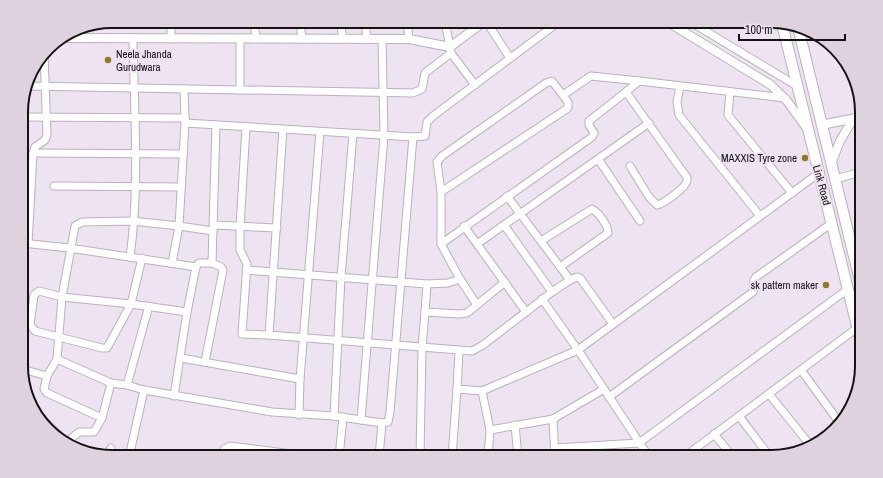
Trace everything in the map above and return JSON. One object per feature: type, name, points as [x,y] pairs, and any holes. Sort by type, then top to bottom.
[{"type":"main road","name":"Link Road","points":[[783,29],[855,319]]},
{"type":"main road","name":"Link Road","points":[[799,33],[831,164],[855,242]]},
{"type":"street","points":[[171,28],[171,39]]},
{"type":"street","points":[[255,28],[256,39]]},
{"type":"street","points":[[301,28],[302,39]]},
{"type":"street","points":[[341,28],[342,39]]},
{"type":"street","points":[[366,28],[367,39]]},
{"type":"street","points":[[408,28],[409,39]]},
{"type":"street","points":[[446,28],[450,50],[475,84]]},
{"type":"street","points":[[32,86],[416,93],[422,89],[425,72],[474,28]]},
{"type":"street","points":[[486,28],[510,58]]},
{"type":"street","points":[[28,117],[136,118],[283,130],[384,136],[424,136],[428,122],[431,118],[551,28]]},
{"type":"street","points":[[677,28],[761,79],[785,98],[807,128]]},
{"type":"street","points":[[701,28],[797,86]]},
{"type":"street","points":[[72,38],[409,39],[450,50]]},
{"type":"street","points":[[130,256],[135,221],[136,118],[133,39]]},
{"type":"street","points":[[240,39],[240,90]]},
{"type":"street","points":[[361,420],[384,136],[382,39]]},
{"type":"street","points":[[28,210],[33,153],[37,145],[47,138],[44,62]]},
{"type":"street","points":[[563,95],[591,76],[785,98]]},
{"type":"street","points":[[441,192],[568,108],[569,105],[552,81],[547,82],[442,156],[437,162],[441,192],[441,244],[460,279],[477,305]]},
{"type":"street","points":[[441,244],[464,226],[594,135],[589,125],[589,121],[638,81]]},
{"type":"street","points":[[680,86],[677,102],[678,115],[760,216]]},
{"type":"street","points":[[172,263],[179,226],[185,121],[184,89]]},
{"type":"street","points":[[626,92],[683,172],[687,178],[687,182],[677,192],[657,205],[649,197],[630,166]]},
{"type":"street","points":[[730,92],[728,115],[792,193]]},
{"type":"street","points":[[821,125],[855,118]]},
{"type":"street","points":[[831,164],[840,141],[855,121]]},
{"type":"street","points":[[477,244],[649,123]]},
{"type":"street","points":[[212,263],[216,125]]},
{"type":"street","points":[[246,127],[240,227],[240,250],[246,262],[242,334],[467,352],[477,349],[552,292],[577,277],[580,278],[613,324]]},
{"type":"street","points":[[269,335],[283,130]]},
{"type":"street","points":[[299,415],[300,379],[320,132]]},
{"type":"street","points":[[334,416],[340,277],[354,134]]},
{"type":"street","points":[[57,359],[111,383],[127,385],[174,396],[299,415],[334,416],[382,423],[389,420],[413,137]]},
{"type":"street","points":[[33,153],[183,154]]},
{"type":"street","points":[[598,159],[640,220]]},
{"type":"street","points":[[457,390],[482,391],[578,350],[819,173]]},
{"type":"street","points":[[835,179],[855,174]]},
{"type":"street","points":[[54,186],[181,187]]},
{"type":"street","points":[[507,196],[570,280]]},
{"type":"street","points":[[541,241],[592,209],[608,228],[608,232],[560,267]]},
{"type":"street","points":[[102,418],[47,393],[44,389],[47,376],[57,359],[57,337],[73,229],[78,224],[135,221],[214,228],[277,228]]},
{"type":"street","points":[[609,397],[753,292],[754,280],[756,277],[832,223]]},
{"type":"street","points":[[504,225],[552,292]]},
{"type":"street","points":[[464,226],[526,312]]},
{"type":"street","points":[[28,244],[130,256],[196,267]]},
{"type":"street","points":[[142,258],[131,304],[107,348],[32,330],[30,325],[35,293],[42,291],[62,297],[131,304],[149,306],[187,312]]},
{"type":"street","points":[[174,396],[187,312],[196,267],[199,263],[212,263],[221,267],[223,270],[205,362]]},
{"type":"street","points":[[246,270],[427,284],[448,283],[460,279]]},
{"type":"street","points":[[425,312],[464,314],[505,282]]},
{"type":"street","points":[[420,450],[422,348],[427,284]]},
{"type":"street","points":[[553,418],[555,448],[639,442],[848,289]]},
{"type":"street","points":[[542,300],[604,388],[644,450]]},
{"type":"street","points":[[127,385],[149,306]]},
{"type":"street","points":[[693,450],[855,330]]},
{"type":"street","points":[[453,450],[459,351]]},
{"type":"street","points":[[181,358],[300,379]]},
{"type":"street","points":[[801,370],[836,418]]},
{"type":"street","points":[[28,371],[47,376]]},
{"type":"street","points":[[71,439],[79,432],[94,432],[102,418],[111,383]]},
{"type":"street","points":[[490,430],[553,418],[604,388]]},
{"type":"street","points":[[131,450],[144,390]]},
{"type":"street","points":[[482,391],[490,430],[489,450]]},
{"type":"street","points":[[769,394],[807,442]]},
{"type":"street","points":[[739,416],[765,450]]},
{"type":"street","points":[[340,450],[343,417]]},
{"type":"street","points":[[380,450],[382,423]]},
{"type":"street","points":[[515,425],[517,450]]},
{"type":"street","points":[[714,434],[726,450]]},
{"type":"street","points":[[223,450],[228,446],[266,450]]},
{"type":"place","name":"Neela Jhanda Gurudwara","points":[[108,60]]},
{"type":"place","name":"MAXXIS Tyre zone","points":[[805,158]]},
{"type":"place","name":"sk pattern maker","points":[[826,285]]}]
